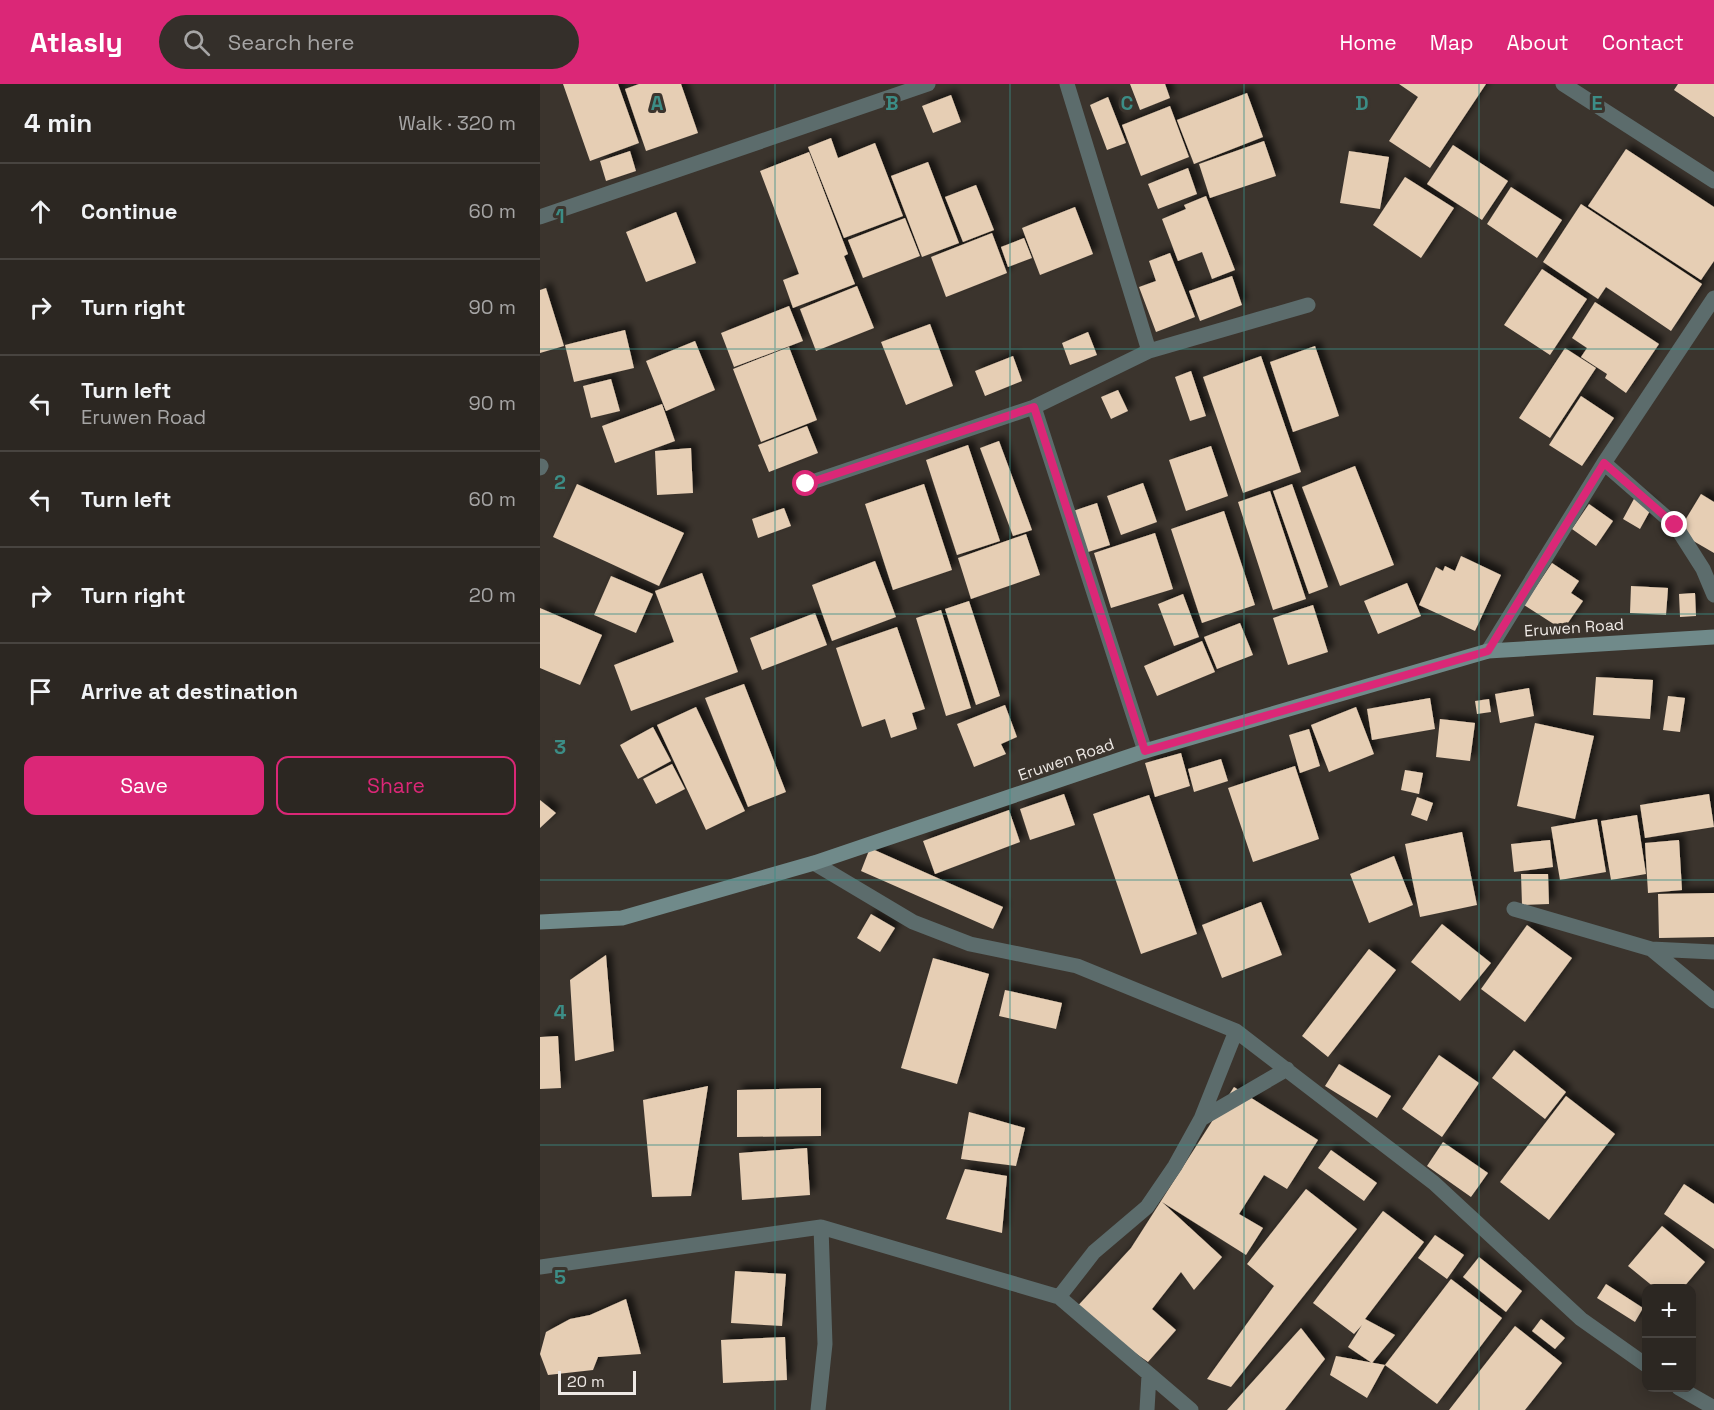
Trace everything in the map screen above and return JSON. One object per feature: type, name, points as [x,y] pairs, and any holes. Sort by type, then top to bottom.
[{"type":"street","points":[[540,217],[928,84]]},
{"type":"street","points":[[1066,84],[1149,351]]},
{"type":"street","points":[[1563,84],[1714,181]]},
{"type":"street","points":[[1488,651],[1604,463],[1714,298]]},
{"type":"street","points":[[806,484],[1034,407],[1149,351],[1308,305]]},
{"type":"street","points":[[1034,407],[1145,751]]},
{"type":"street","points":[[1604,463],[1675,525],[1703,568],[1714,595]]},
{"type":"street","name":"Eruwen Road","points":[[540,922],[622,918],[814,863],[1145,751],[1488,651],[1714,637]]},
{"type":"street","points":[[814,863],[913,922],[970,944],[1077,966],[1236,1031],[1434,1183],[1581,1319],[1642,1362]]},
{"type":"street","points":[[1514,909],[1651,949],[1714,952]]},
{"type":"street","points":[[1651,949],[1714,1001]]},
{"type":"street","points":[[1059,1298],[1094,1252],[1147,1207],[1175,1166],[1201,1119],[1236,1031]]},
{"type":"street","points":[[1201,1119],[1287,1069]]},
{"type":"street","points":[[818,1410],[825,1344],[821,1227]]},
{"type":"street","points":[[540,1267],[821,1227],[1059,1298],[1191,1410]]},
{"type":"street","points":[[1147,1410],[1149,1375]]},
{"type":"street","points":[[1686,1392],[1714,1408]]},
{"type":"building","points":[[563,84],[618,84],[639,143],[590,161]]},
{"type":"building","points":[[639,84],[681,84],[698,133],[646,151],[625,89]]},
{"type":"building","points":[[1130,84],[1165,84],[1170,98],[1140,110]]},
{"type":"building","points":[[1399,84],[1486,84],[1430,168],[1389,141],[1418,97]]},
{"type":"building","points":[[1678,84],[1714,84],[1714,117],[1674,90]]},
{"type":"building","points":[[1247,93],[1263,137],[1194,164],[1177,120]]},
{"type":"building","points":[[951,95],[961,122],[933,133],[922,106]]},
{"type":"building","points":[[1108,97],[1126,143],[1107,150],[1090,105]]},
{"type":"building","points":[[1170,106],[1189,157],[1141,176],[1122,125]]},
{"type":"building","points":[[831,138],[838,158],[875,143],[903,216],[844,238],[808,147]]},
{"type":"building","points":[[1264,141],[1276,176],[1210,198],[1199,164]]},
{"type":"building","points":[[1453,145],[1508,181],[1482,220],[1427,184]]},
{"type":"building","points":[[1626,149],[1714,207],[1714,261],[1701,280],[1588,206]]},
{"type":"building","points":[[630,151],[636,171],[606,181],[600,161]]},
{"type":"building","points":[[1349,151],[1389,157],[1380,209],[1340,203]]},
{"type":"building","points":[[809,152],[848,254],[844,256],[855,284],[793,308],[783,280],[799,274],[760,171]]},
{"type":"building","points":[[928,162],[959,243],[922,257],[891,176]]},
{"type":"building","points":[[1188,168],[1197,194],[1158,209],[1148,184]]},
{"type":"building","points":[[1405,177],[1454,208],[1421,258],[1373,225]]},
{"type":"building","points":[[976,185],[994,230],[963,242],[945,197]]},
{"type":"building","points":[[1511,187],[1562,220],[1537,258],[1487,224]]},
{"type":"building","points":[[1206,196],[1235,270],[1212,279],[1202,252],[1178,261],[1162,219],[1186,209],[1184,205]]},
{"type":"building","points":[[1581,204],[1702,284],[1671,331],[1606,287],[1598,299],[1543,262]]},
{"type":"building","points":[[1075,207],[1093,254],[1040,275],[1022,228]]},
{"type":"building","points":[[676,212],[696,263],[646,282],[626,232]]},
{"type":"building","points":[[905,218],[920,256],[863,278],[848,240]]},
{"type":"building","points":[[992,233],[1007,273],[946,297],[931,257]]},
{"type":"building","points":[[1024,238],[1032,258],[1008,267],[1001,247]]},
{"type":"building","points":[[1170,253],[1195,317],[1156,332],[1139,287],[1156,281],[1149,261]]},
{"type":"building","points":[[1542,269],[1587,299],[1550,355],[1504,325]]},
{"type":"building","points":[[1232,276],[1242,305],[1200,321],[1189,291]]},
{"type":"building","points":[[857,286],[874,328],[816,351],[800,309]]},
{"type":"building","points":[[546,288],[564,346],[540,353],[540,290]]},
{"type":"building","points":[[1595,302],[1659,344],[1626,393],[1605,378],[1607,374],[1581,357],[1587,348],[1572,338]]},
{"type":"building","points":[[789,306],[803,341],[734,367],[721,333]]},
{"type":"building","points":[[930,324],[953,386],[906,405],[881,342]]},
{"type":"building","points":[[625,330],[634,368],[574,382],[565,345]]},
{"type":"building","points":[[1088,332],[1097,355],[1070,365],[1062,343]]},
{"type":"building","points":[[695,341],[715,390],[666,411],[646,361]]},
{"type":"building","points":[[1315,346],[1339,416],[1293,432],[1270,362]]},
{"type":"building","points":[[789,347],[817,420],[761,442],[733,369]]},
{"type":"building","points":[[1565,348],[1596,368],[1550,438],[1519,418]]},
{"type":"building","points":[[1013,356],[1022,381],[985,396],[975,371]]},
{"type":"building","points":[[1261,356],[1301,472],[1243,493],[1203,377]]},
{"type":"building","points":[[1191,371],[1206,416],[1190,421],[1175,377]]},
{"type":"building","points":[[611,379],[620,411],[591,418],[583,386]]},
{"type":"building","points":[[1118,390],[1128,411],[1111,419],[1101,397]]},
{"type":"building","points":[[1581,396],[1614,418],[1582,466],[1549,445]]},
{"type":"building","points":[[662,404],[675,441],[615,463],[602,426]]},
{"type":"building","points":[[807,426],[818,453],[769,472],[758,445]]},
{"type":"building","points":[[999,441],[1032,530],[1013,536],[980,448]]},
{"type":"building","points":[[968,445],[1000,541],[957,555],[926,460]]},
{"type":"building","points":[[1211,446],[1228,496],[1186,511],[1169,460]]},
{"type":"building","points":[[691,448],[693,493],[657,495],[655,451]]},
{"type":"building","points":[[1355,466],[1394,565],[1340,586],[1302,487]]},
{"type":"building","points":[[1143,483],[1157,522],[1121,535],[1107,496]]},
{"type":"building","points":[[577,484],[684,533],[659,586],[553,537]]},
{"type":"building","points":[[924,484],[952,570],[893,590],[865,504]]},
{"type":"building","points":[[1292,484],[1328,587],[1309,594],[1273,491]]},
{"type":"building","points":[[1270,491],[1306,599],[1273,610],[1238,502]]},
{"type":"building","points":[[1701,494],[1714,502],[1714,553],[1678,532]]},
{"type":"building","points":[[1635,497],[1652,507],[1640,529],[1623,519]]},
{"type":"building","points":[[1097,503],[1110,545],[1085,553],[1073,511]]},
{"type":"building","points":[[1589,504],[1613,521],[1596,546],[1572,529]]},
{"type":"building","points":[[784,508],[791,526],[758,538],[752,519]]},
{"type":"building","points":[[1224,511],[1255,605],[1202,623],[1171,529]]},
{"type":"building","points":[[1155,533],[1173,589],[1111,608],[1094,553]]},
{"type":"building","points":[[1026,534],[1040,575],[971,599],[958,558]]},
{"type":"building","points":[[1461,556],[1501,575],[1475,631],[1419,605],[1436,567],[1443,571],[1445,566],[1455,571]]},
{"type":"building","points":[[875,561],[896,617],[832,641],[812,585]]},
{"type":"building","points":[[1552,563],[1579,581],[1571,593],[1583,601],[1563,630],[1524,605]]},
{"type":"building","points":[[702,573],[738,672],[631,711],[614,665],[674,642],[655,591]]},
{"type":"building","points":[[611,576],[653,594],[636,633],[594,615]]},
{"type":"building","points":[[1407,583],[1421,616],[1378,634],[1364,601]]},
{"type":"building","points":[[1631,586],[1668,588],[1666,615],[1630,613]]},
{"type":"building","points":[[1695,593],[1696,616],[1680,617],[1679,594]]},
{"type":"building","points":[[1183,594],[1199,637],[1174,646],[1158,604]]},
{"type":"building","points":[[969,601],[1000,696],[976,705],[945,609]]},
{"type":"building","points":[[1313,605],[1328,652],[1288,665],[1273,618]]},
{"type":"building","points":[[540,608],[602,635],[580,685],[540,668]]},
{"type":"building","points":[[941,610],[971,708],[946,716],[916,618]]},
{"type":"building","points":[[815,613],[827,645],[762,670],[750,638]]},
{"type":"building","points":[[1240,623],[1253,655],[1217,669],[1204,637]]},
{"type":"building","points":[[897,627],[925,709],[912,713],[917,729],[891,738],[885,719],[862,727],[836,648]]},
{"type":"building","points":[[1202,641],[1215,672],[1157,696],[1144,666]]},
{"type":"building","points":[[1596,677],[1653,680],[1650,719],[1593,715]]},
{"type":"building","points":[[744,684],[786,792],[748,807],[705,698]]},
{"type":"building","points":[[1529,688],[1534,716],[1500,723],[1495,694]]},
{"type":"building","points":[[1668,696],[1685,698],[1680,732],[1663,730]]},
{"type":"building","points":[[1430,698],[1435,729],[1372,740],[1367,709]]},
{"type":"building","points":[[1489,699],[1491,712],[1477,714],[1475,701]]},
{"type":"building","points":[[1005,705],[1017,737],[1001,744],[1006,754],[974,767],[957,724]]},
{"type":"building","points":[[696,707],[745,811],[706,830],[657,725]]},
{"type":"building","points":[[1356,707],[1374,754],[1329,772],[1311,725]]},
{"type":"building","points":[[1440,719],[1475,723],[1470,761],[1436,757]]},
{"type":"building","points":[[1535,723],[1594,736],[1575,819],[1517,806]]},
{"type":"building","points":[[653,727],[671,761],[638,779],[620,745]]},
{"type":"building","points":[[1309,729],[1320,766],[1300,773],[1289,735]]},
{"type":"building","points":[[1181,753],[1190,786],[1155,797],[1145,763]]},
{"type":"building","points":[[1221,759],[1228,781],[1194,792],[1188,769]]},
{"type":"building","points":[[672,764],[685,789],[656,804],[643,779]]},
{"type":"building","points":[[1295,766],[1319,839],[1253,862],[1228,788]]},
{"type":"building","points":[[1405,770],[1423,773],[1419,794],[1401,790]]},
{"type":"building","points":[[1064,794],[1075,825],[1030,840],[1020,809]]},
{"type":"building","points":[[1709,794],[1714,827],[1645,838],[1640,805]]},
{"type":"building","points":[[1149,795],[1197,934],[1141,954],[1093,814]]},
{"type":"building","points":[[1417,797],[1433,803],[1427,821],[1411,815]]},
{"type":"building","points":[[540,800],[556,813],[540,828]]},
{"type":"building","points":[[1009,810],[1020,842],[935,874],[923,841]]},
{"type":"building","points":[[1637,815],[1646,874],[1611,880],[1601,821]]},
{"type":"building","points":[[1597,819],[1606,872],[1560,880],[1551,827]]},
{"type":"building","points":[[1462,832],[1477,905],[1420,917],[1405,844]]},
{"type":"building","points":[[1550,840],[1553,867],[1514,872],[1511,844]]},
{"type":"building","points":[[1679,840],[1682,890],[1648,893],[1645,843]]},
{"type":"building","points":[[870,848],[1003,907],[993,929],[861,871]]},
{"type":"building","points":[[1394,856],[1413,905],[1369,923],[1350,874]]},
{"type":"building","points":[[1521,874],[1548,874],[1549,904],[1522,905]]},
{"type":"building","points":[[1714,893],[1714,937],[1659,938],[1658,894]]},
{"type":"building","points":[[1261,902],[1282,955],[1222,978],[1202,925]]},
{"type":"building","points":[[871,914],[895,928],[880,952],[857,938]]},
{"type":"building","points":[[1442,924],[1491,963],[1460,1001],[1411,962]]},
{"type":"building","points":[[1527,925],[1572,958],[1525,1022],[1481,989]]},
{"type":"building","points":[[1369,949],[1396,970],[1328,1057],[1302,1036]]},
{"type":"building","points":[[606,955],[614,1051],[575,1061],[570,980]]},
{"type":"building","points":[[933,958],[989,974],[957,1084],[901,1068]]},
{"type":"building","points":[[1005,990],[1062,1003],[1056,1029],[999,1016]]},
{"type":"building","points":[[558,1036],[561,1088],[540,1089],[540,1037]]},
{"type":"building","points":[[1514,1050],[1566,1092],[1545,1119],[1492,1078]]},
{"type":"building","points":[[1439,1055],[1479,1083],[1442,1137],[1402,1109]]},
{"type":"building","points":[[1339,1064],[1391,1096],[1377,1118],[1325,1086]]},
{"type":"building","points":[[708,1086],[691,1196],[652,1197],[643,1100]]},
{"type":"building","points":[[1234,1087],[1318,1140],[1287,1189],[1264,1175],[1239,1214],[1263,1228],[1246,1255],[1162,1202],[1222,1257],[1194,1290],[1181,1272],[1152,1309],[1176,1330],[1148,1362],[1074,1310],[1131,1248]]},
{"type":"building","points":[[821,1088],[821,1136],[737,1137],[737,1090]]},
{"type":"building","points":[[1566,1096],[1615,1134],[1549,1220],[1500,1182]]},
{"type":"building","points":[[969,1112],[1025,1128],[1016,1166],[961,1159]]},
{"type":"building","points":[[1443,1142],[1488,1173],[1471,1197],[1427,1166]]},
{"type":"building","points":[[807,1148],[810,1195],[742,1200],[739,1153]]},
{"type":"building","points":[[1331,1150],[1377,1183],[1364,1201],[1318,1168]]},
{"type":"building","points":[[965,1169],[1007,1176],[1002,1233],[946,1219]]},
{"type":"building","points":[[1684,1184],[1714,1204],[1714,1249],[1664,1214]]},
{"type":"building","points":[[1306,1189],[1357,1229],[1231,1387],[1207,1379],[1274,1286],[1247,1264]]},
{"type":"building","points":[[1383,1211],[1424,1242],[1365,1319],[1395,1335],[1372,1363],[1348,1347],[1362,1325],[1354,1334],[1313,1303]]},
{"type":"building","points":[[1662,1226],[1705,1262],[1686,1284],[1650,1284],[1628,1266]]},
{"type":"building","points":[[1435,1235],[1464,1255],[1447,1279],[1418,1258]]},
{"type":"building","points":[[1479,1257],[1522,1291],[1506,1312],[1463,1277]]},
{"type":"building","points":[[735,1271],[786,1274],[782,1326],[731,1323]]},
{"type":"building","points":[[1451,1279],[1502,1318],[1437,1404],[1385,1365]]},
{"type":"building","points":[[1606,1284],[1642,1307],[1642,1310],[1635,1322],[1597,1298]]},
{"type":"building","points":[[626,1299],[641,1354],[598,1357],[593,1370],[548,1375],[540,1354],[546,1332],[570,1319],[590,1315]]},
{"type":"building","points":[[1541,1319],[1565,1338],[1555,1349],[1532,1331]]},
{"type":"building","points":[[1515,1326],[1562,1363],[1525,1410],[1449,1410]]},
{"type":"building","points":[[1301,1328],[1325,1359],[1285,1410],[1227,1410]]},
{"type":"building","points":[[785,1337],[787,1380],[723,1383],[721,1340]]},
{"type":"building","points":[[1336,1356],[1385,1365],[1367,1398],[1330,1375]]},
{"type":"route","points":[[806,484],[1034,407],[1145,751],[1488,651],[1604,463],[1675,525]]}]
